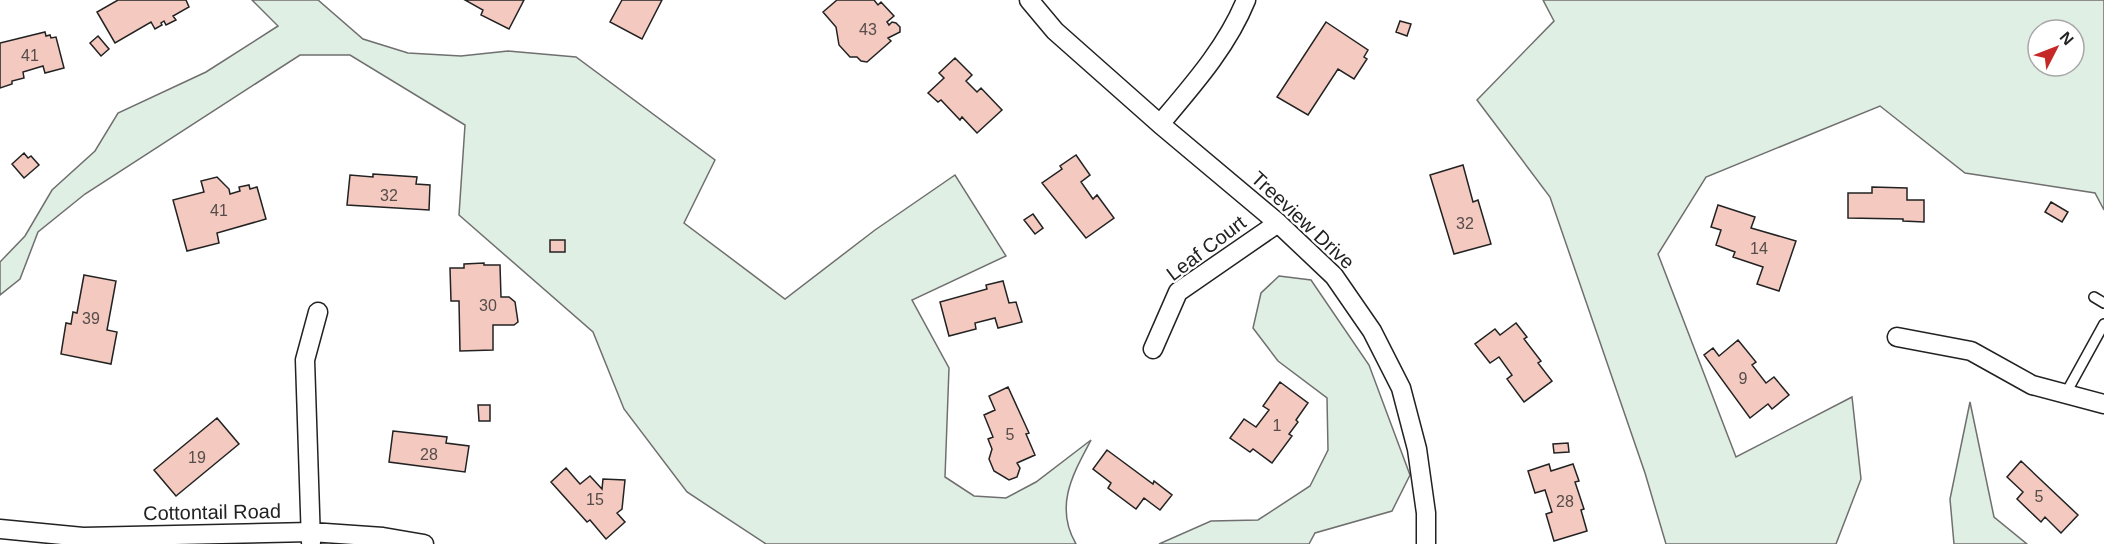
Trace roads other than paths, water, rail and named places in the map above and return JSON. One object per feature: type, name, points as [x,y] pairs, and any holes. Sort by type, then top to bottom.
[{"type":"street","name":"Treeview Drive","points":[[1029,0],[1055,30],[1160,124],[1278,223],[1334,276],[1372,331],[1401,388],[1419,460],[1426,513],[1426,544]]},
{"type":"street","points":[[1160,124],[1220,49],[1246,0]]},
{"type":"street","name":"Leaf Court","points":[[1154,349],[1178,292],[1278,223]]},
{"type":"street","points":[[311,538],[305,360],[318,312]]},
{"type":"street","points":[[1897,337],[1971,351],[2032,386],[2104,404]]},
{"type":"street","name":"Cottontail Road","points":[[0,529],[82,537],[383,537],[424,544]]},
{"type":"lane","points":[[2094,297],[2104,303]]},
{"type":"lane","points":[[2066,393],[2104,324]]}]
